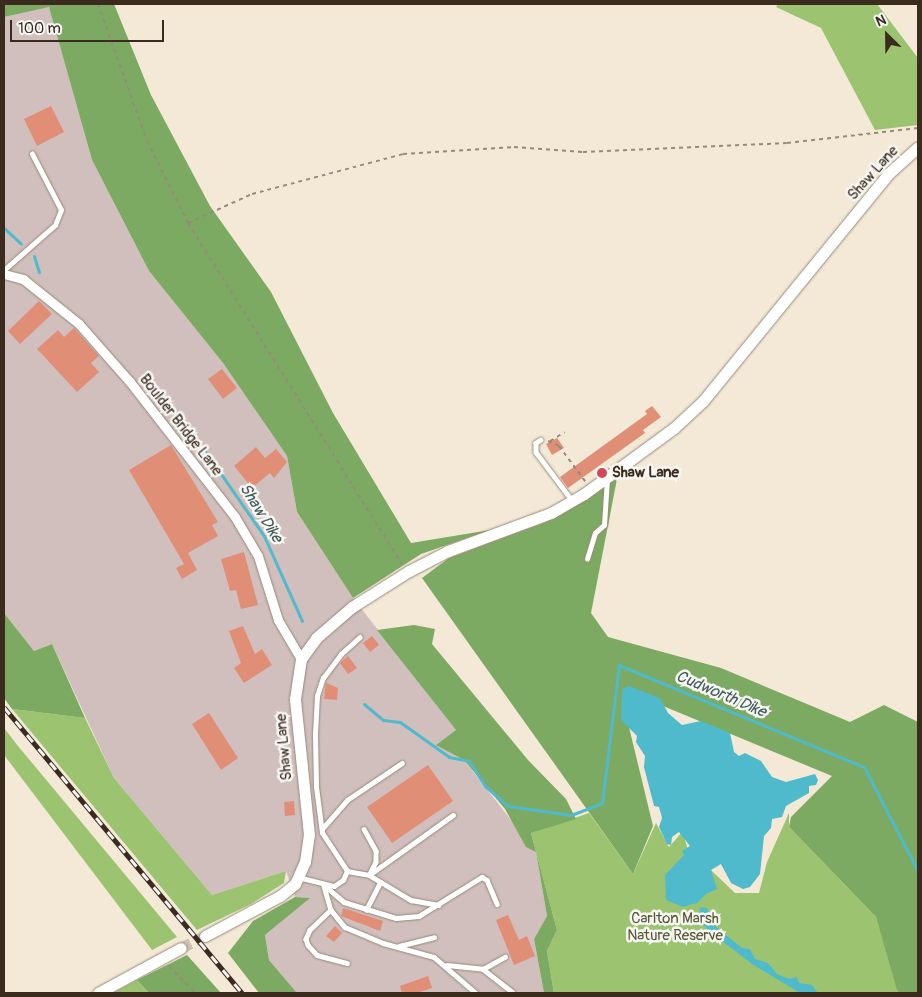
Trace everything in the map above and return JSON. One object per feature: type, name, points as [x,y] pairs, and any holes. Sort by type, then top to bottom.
[{"type":"street","name":"Shaw Lane","points":[[205,936],[280,896],[298,877],[305,862],[309,835],[295,699],[301,659],[316,638],[352,607],[406,573],[448,552],[543,517],[590,489],[608,477],[703,401],[888,174],[918,147]]},
{"type":"street","name":"Boulder Bridge Lane","points":[[4,270],[23,279],[79,324],[130,382],[248,534],[278,620],[301,659]]},
{"type":"street","points":[[98,993],[181,948]]},
{"type":"lane","points":[[4,270],[54,225],[61,210],[32,154]]},
{"type":"lane","points":[[541,440],[536,444],[536,452],[572,500]]},
{"type":"lane","points":[[588,559],[595,533],[604,525],[608,477]]},
{"type":"lane","points":[[347,871],[340,857],[327,843],[322,829],[314,767],[317,696],[322,678],[334,662],[360,636]]},
{"type":"lane","points":[[322,829],[347,800],[402,763]]},
{"type":"lane","points":[[370,875],[453,815]]},
{"type":"lane","points":[[364,829],[376,851],[376,862],[370,875]]},
{"type":"lane","points":[[347,871],[370,875],[380,883],[411,900],[440,905]]},
{"type":"lane","points":[[298,877],[334,886],[343,880],[347,871]]},
{"type":"lane","points":[[324,884],[344,902],[366,910],[407,918],[440,905],[482,877],[487,880],[497,904]]},
{"type":"lane","points":[[366,910],[380,883]]},
{"type":"lane","points":[[324,884],[331,910],[336,919],[356,934],[424,953],[443,964],[476,993]]},
{"type":"lane","points":[[331,910],[310,930],[306,939],[308,945],[317,955],[347,963]]},
{"type":"lane","points":[[398,946],[434,937]]},
{"type":"lane","points":[[483,969],[505,957]]},
{"type":"lane","points":[[443,964],[483,969],[512,992]]},
{"type":"path","points":[[98,4],[147,141],[188,222],[346,471],[406,573]]},
{"type":"path","points":[[188,222],[252,194],[403,154],[514,147],[583,152],[768,144],[918,128]]},
{"type":"path","points":[[549,441],[565,432]]},
{"type":"path","points":[[541,440],[549,441],[559,446],[590,489]]},
{"type":"path","points":[[166,962],[195,993]]},
{"type":"shaded area","points":[[49,6],[92,160],[149,271],[223,363],[287,456],[297,512],[353,598],[456,730],[437,745],[464,760],[536,852],[547,916],[534,939],[544,993],[297,993],[269,960],[265,935],[309,898],[295,897],[286,871],[212,895],[114,778],[52,644],[34,651],[4,613],[4,17]]},
{"type":"green space","points":[[4,4],[114,4],[151,95],[210,206],[271,292],[333,413],[411,543],[490,530],[421,554],[353,598],[297,512],[287,456],[223,363],[149,271],[92,160],[49,7],[4,17]]},
{"type":"green space","points":[[778,4],[877,4],[918,58],[918,125],[875,130],[821,28],[776,7]]},
{"type":"green space","points":[[617,479],[591,613],[608,637],[721,668],[850,722],[884,705],[918,722],[918,993],[900,993],[897,990],[876,917],[789,827],[791,817],[832,776],[634,694],[628,723],[653,826],[633,874],[422,578],[449,558],[546,522]]},
{"type":"green space","points":[[4,613],[34,651],[52,644],[85,718],[12,709],[4,698]]},
{"type":"green space","points":[[414,625],[435,629],[432,644],[528,760],[566,799],[576,819],[531,833],[557,930],[547,951],[554,993],[544,993],[534,939],[547,916],[536,852],[526,847],[505,809],[464,760],[436,745],[456,730],[377,630]]},
{"type":"green space","points":[[12,709],[85,718],[114,778],[212,895],[286,871],[284,883],[251,904],[197,930]]},
{"type":"green space","points":[[4,728],[177,937],[152,950],[4,755]]},
{"type":"green space","name":"Carlton Marsh Nature Reserve","points":[[589,813],[633,874],[656,823],[669,847],[683,831],[687,847],[735,893],[759,893],[767,862],[789,813],[789,827],[876,917],[900,993],[554,993],[547,951],[557,930],[531,833]]},
{"type":"green space","points":[[295,897],[310,898],[265,935],[269,960],[297,993],[259,993],[228,953],[253,921]]},
{"type":"green space","points":[[187,955],[221,993],[149,993],[137,980]]},
{"type":"green space","points":[[137,980],[149,993],[113,993]]},
{"type":"water","points":[[629,686],[660,698],[668,713],[682,725],[701,721],[730,733],[734,752],[739,756],[745,753],[761,761],[772,777],[786,782],[815,774],[818,780],[816,785],[809,786],[809,793],[786,806],[782,817],[772,819],[771,828],[764,836],[760,874],[750,887],[743,889],[731,883],[721,864],[711,870],[717,889],[706,894],[697,903],[683,907],[666,900],[665,875],[684,855],[682,851],[690,846],[679,832],[672,837],[671,845],[667,844],[659,827],[662,818],[659,807],[654,806],[644,767],[645,756],[636,742],[637,736],[621,720],[622,689]]},
{"type":"water","points":[[700,907],[707,908],[714,925],[742,948],[750,949],[755,959],[768,963],[777,974],[789,979],[797,977],[799,983],[812,985],[818,993],[800,993],[752,964],[709,931],[699,920]]},
{"type":"building","points":[[51,106],[64,132],[37,146],[24,119]]},
{"type":"building","points":[[39,301],[52,314],[20,344],[8,331]]},
{"type":"building","points":[[74,328],[99,356],[91,363],[99,372],[77,392],[37,349],[58,330],[64,337]]},
{"type":"building","points":[[222,369],[237,388],[223,399],[208,379]]},
{"type":"building","points":[[652,406],[661,417],[643,430],[645,433],[568,488],[560,477],[647,414],[645,411]]},
{"type":"building","points":[[557,438],[564,448],[552,455],[546,444]]},
{"type":"building","points":[[171,445],[218,522],[212,525],[218,536],[188,553],[197,570],[182,579],[176,568],[184,564],[129,470]]},
{"type":"building","points":[[256,447],[265,458],[276,449],[287,462],[274,478],[270,473],[252,488],[234,466]]},
{"type":"building","points":[[244,552],[258,605],[241,609],[236,590],[230,591],[221,559]]},
{"type":"building","points":[[243,626],[255,654],[262,649],[272,665],[244,683],[234,668],[241,663],[229,631]]},
{"type":"building","points":[[372,636],[379,645],[370,652],[363,643]]},
{"type":"building","points":[[348,656],[357,668],[348,674],[340,663]]},
{"type":"building","points":[[326,683],[338,688],[337,700],[324,699]]},
{"type":"building","points":[[209,713],[238,758],[221,770],[192,724]]},
{"type":"building","points":[[428,765],[453,801],[392,843],[367,807]]},
{"type":"building","points":[[294,801],[295,815],[285,816],[284,802]]},
{"type":"building","points":[[343,908],[383,921],[380,931],[341,916]]},
{"type":"building","points":[[508,915],[519,940],[527,936],[535,956],[514,965],[496,920]]},
{"type":"building","points":[[335,926],[342,933],[334,942],[326,936]]},
{"type":"building","points":[[428,976],[432,988],[417,993],[402,993],[400,986]]},
{"type":"waterway","name":"Shaw Dike","points":[[4,228],[21,244]]},
{"type":"waterway","name":"Shaw Dike","points":[[34,256],[39,272]]},
{"type":"waterway","name":"Shaw Dike","points":[[205,451],[264,536],[302,621]]},
{"type":"waterway","name":"Cudworth Dike","points":[[364,704],[383,720],[400,722],[449,757],[469,761],[485,786],[508,806],[571,815],[602,803],[619,665],[864,767],[918,871]]},
{"type":"tunnel","points":[[181,948],[205,936]]},
{"type":"railway","points":[[4,707],[242,993]]},
{"type":"place","name":"Shaw Lane","points":[[602,473]]}]
